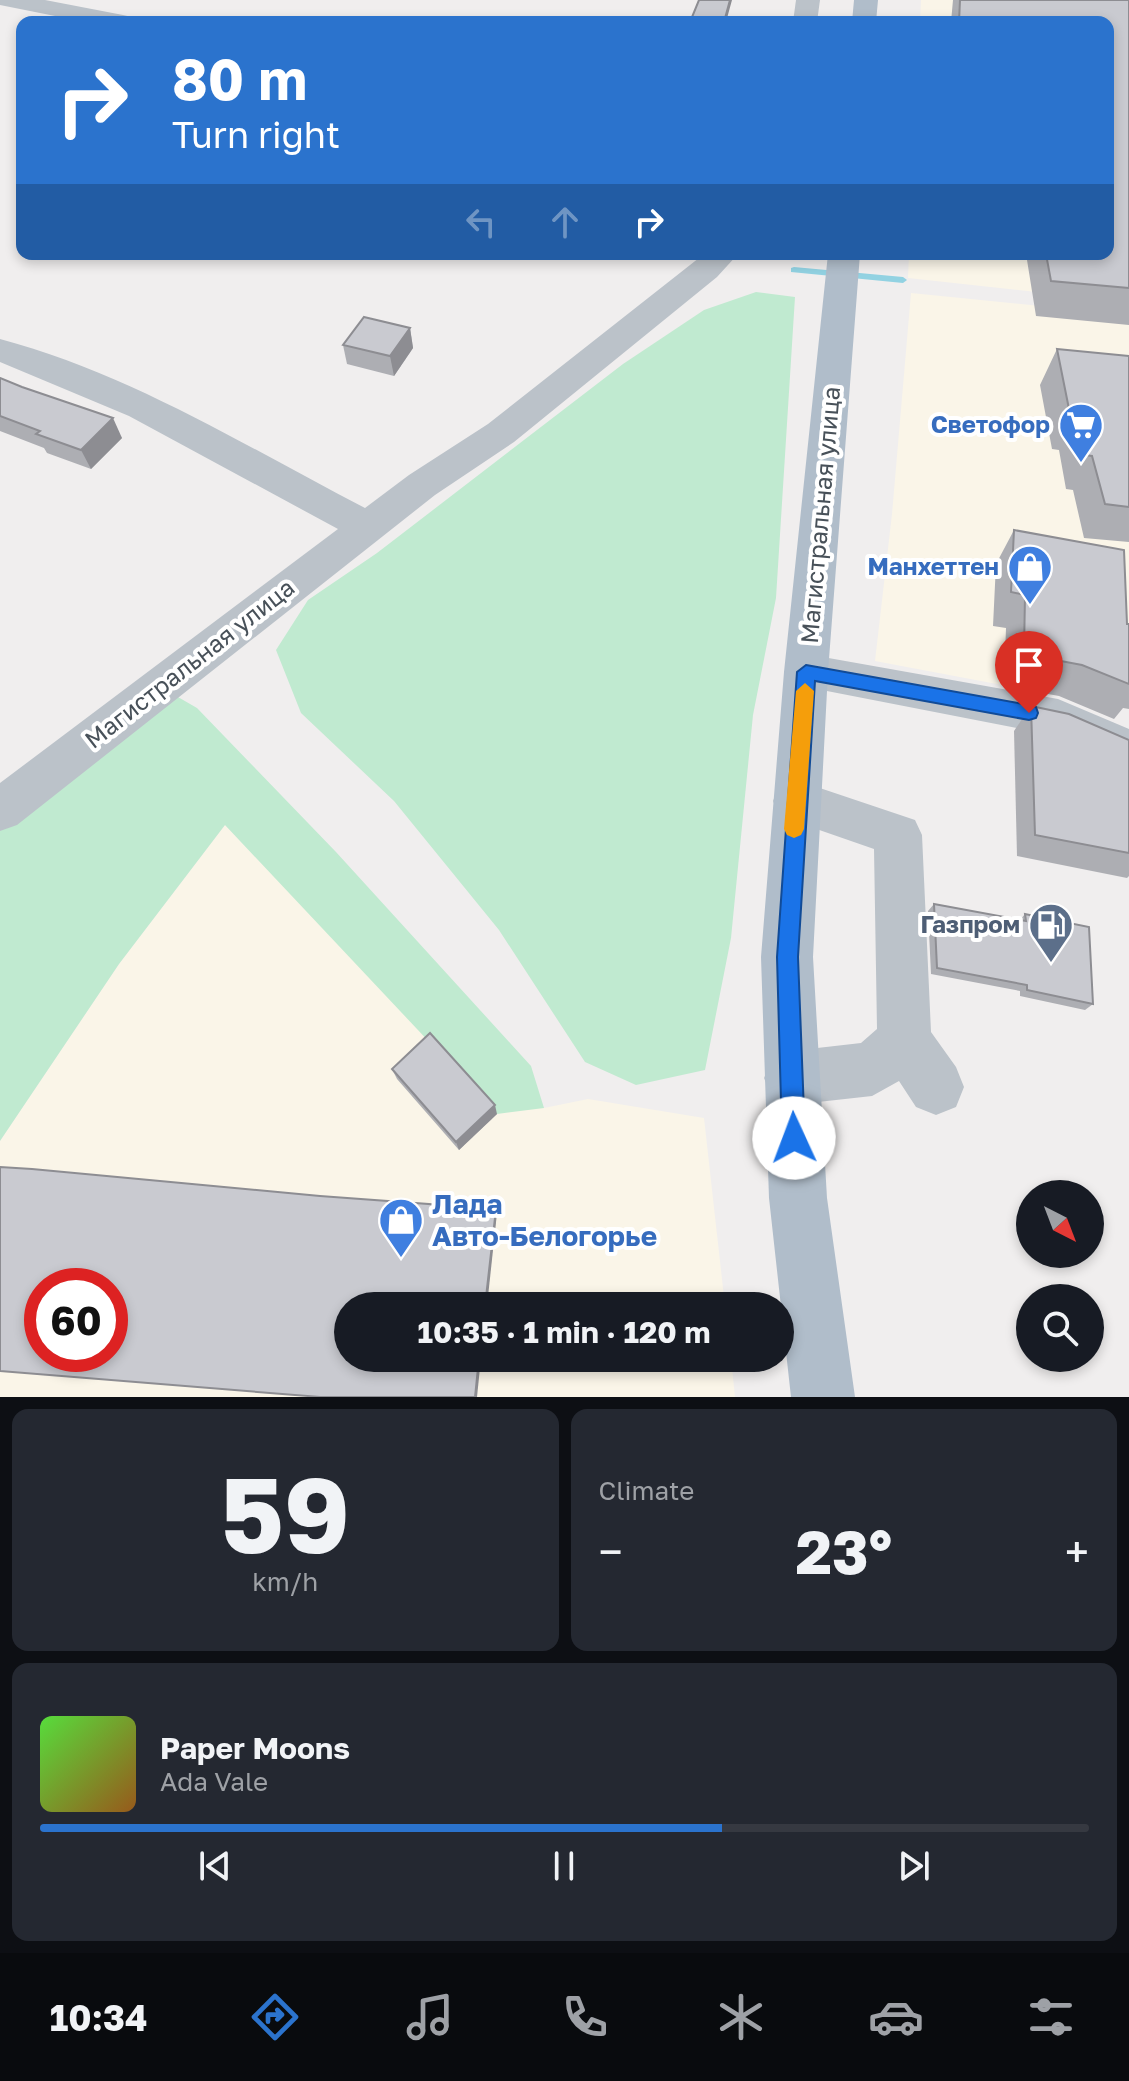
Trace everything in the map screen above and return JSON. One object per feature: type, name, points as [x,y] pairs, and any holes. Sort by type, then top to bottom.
[{"type":"main road","name":"Магистральная улица","points":[[823,1397],[798,1198],[787,957],[806,672],[844,260]]},
{"type":"street","points":[[7,0],[91,16]]},
{"type":"street","name":"Магистральная улица","points":[[0,810],[422,485],[501,433],[716,260]]},
{"type":"street","points":[[0,350],[46,364],[136,406],[367,527]]},
{"type":"street","points":[[806,672],[1058,718],[1129,750]]},
{"type":"street","points":[[796,801],[898,835],[904,1041],[936,1087]]},
{"type":"street","points":[[791,1078],[872,1069],[904,1041]]},
{"type":"shaded area","points":[[921,0],[1129,0],[1129,302],[908,278],[909,260],[1114,260],[1114,16],[920,16]]},
{"type":"shaded area","points":[[911,293],[1129,315],[1129,709],[875,661],[892,514]]},
{"type":"shaded area","points":[[225,825],[434,1044],[544,1108],[588,1099],[704,1118],[723,1292],[334,1292],[334,1372],[732,1372],[735,1397],[0,1397],[0,1141],[119,964]]},
{"type":"green space","points":[[756,292],[795,297],[776,598],[753,715],[731,938],[705,1070],[636,1085],[585,1062],[499,930],[394,801],[301,713],[276,650],[308,600],[377,553],[623,364],[704,310]]},
{"type":"green space","points":[[171,693],[197,708],[336,852],[531,1066],[544,1108],[497,1114],[225,825],[119,964],[0,1141],[0,830]]},
{"type":"building","points":[[699,0],[730,0],[726,16],[692,16]]},
{"type":"building","points":[[960,0],[1129,0],[1129,288],[1051,281],[1047,260],[1114,260],[1114,16],[959,16]]},
{"type":"building","points":[[364,317],[410,328],[390,356],[343,345]]},
{"type":"building","points":[[1057,349],[1129,356],[1129,507],[1105,504],[1092,456],[1085,455],[1077,415],[1070,414]]},
{"type":"building","points":[[0,378],[113,418],[81,450],[36,434],[40,431],[0,416]]},
{"type":"building","points":[[1014,530],[1124,550],[1129,684],[1082,665],[1034,656],[1034,653],[1024,651],[1025,595],[1011,592]]},
{"type":"building","points":[[1031,706],[1069,714],[1129,740],[1129,853],[1035,835]]},
{"type":"building","points":[[934,904],[1026,921],[1025,914],[1089,927],[1093,1004],[1027,990],[1027,985],[937,968]]},
{"type":"building","points":[[430,1033],[495,1105],[456,1142],[392,1069]]},
{"type":"building","points":[[0,1167],[496,1209],[487,1292],[334,1292],[334,1372],[478,1372],[475,1397],[320,1397],[0,1371]]},
{"type":"waterway","points":[[794,270],[903,280]]},
{"type":"slow traffic","points":[[794,829],[805,691]]},
{"type":"place","name":"Светофор","points":[[1081,464]]},
{"type":"place","name":"Манхеттен","points":[[1030,606]]},
{"type":"place","name":"Газпром","points":[[1051,964]]},
{"type":"place","name":"Лада Авто-Белогорье","points":[[401,1259]]},
{"type":"route","points":[[794,1138],[787,957],[806,672],[1029,713]]}]
